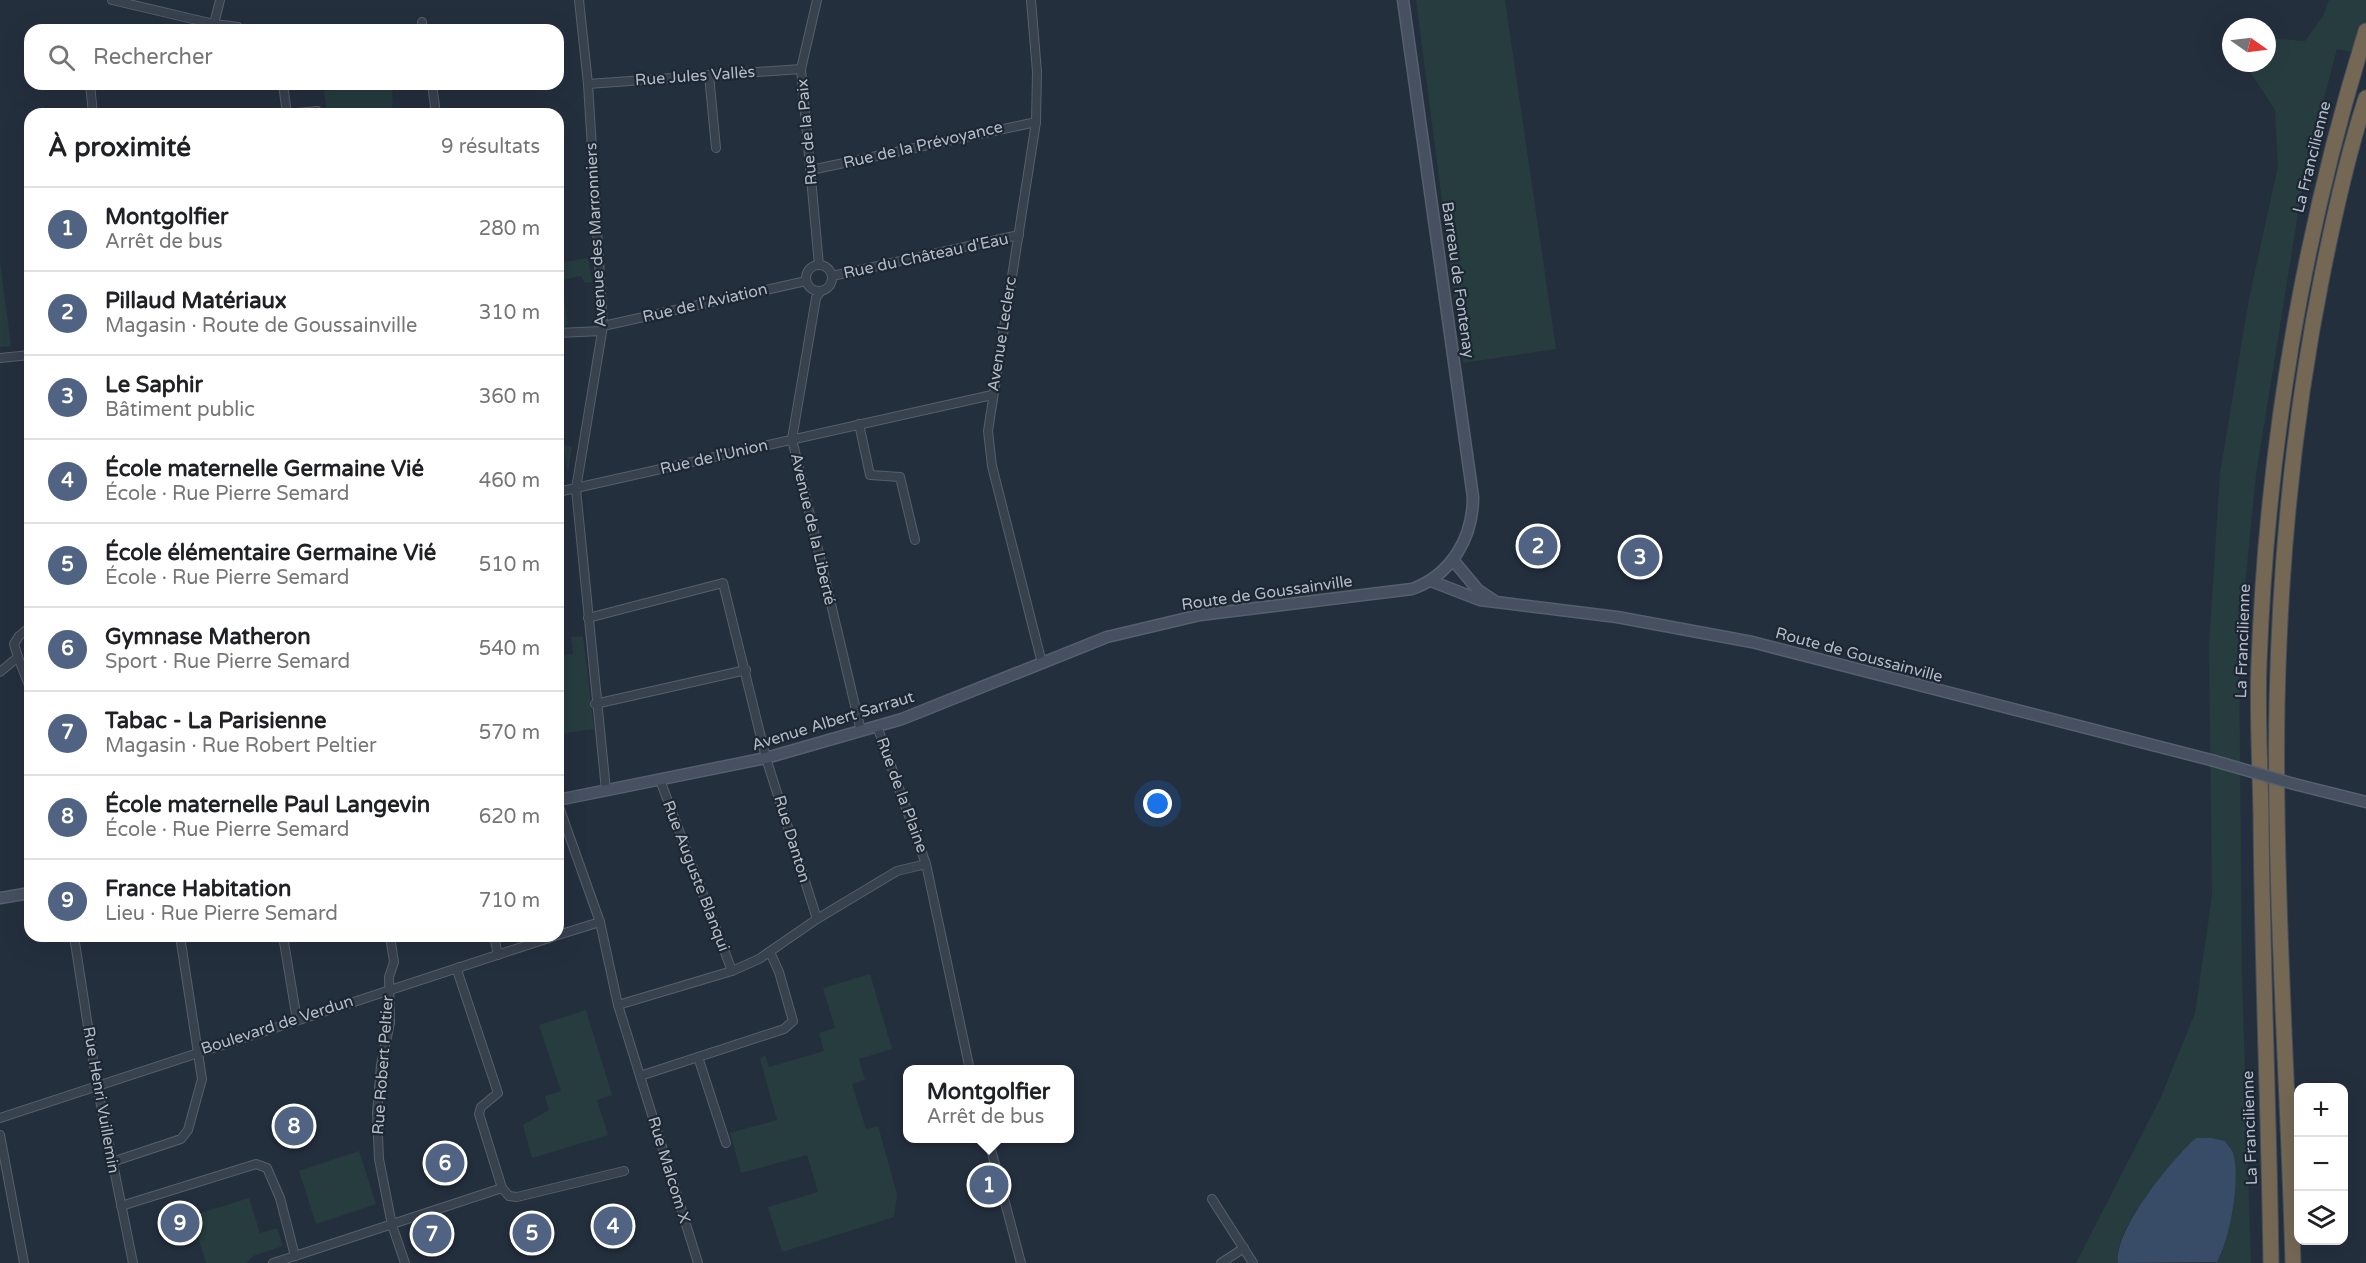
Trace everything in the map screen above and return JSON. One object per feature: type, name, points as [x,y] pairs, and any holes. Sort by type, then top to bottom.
[{"type":"highway","name":"La Francilienne","points":[[2271,1263],[2259,667],[2264,561],[2271,484],[2297,304],[2344,100],[2366,31]]},
{"type":"highway","points":[[2293,1263],[2278,813],[2277,705],[2283,563],[2291,478],[2315,311],[2337,205],[2366,98]]},
{"type":"street","points":[[112,0],[214,24],[220,0]]},
{"type":"street","name":"Avenue des Marronniers","points":[[579,0],[588,84],[603,328],[576,489],[595,704],[606,790]]},
{"type":"street","name":"Rue de la Paix","points":[[817,0],[801,69],[819,265]]},
{"type":"street","name":"Avenue Leclerc","points":[[1031,0],[1037,72],[1036,122],[988,431],[992,466],[1042,663]]},
{"type":"street","name":"Barreau de Fontenay","points":[[1403,0],[1471,478],[1473,513],[1468,532],[1453,560]]},
{"type":"street","name":"Rue Jules Vallès","points":[[588,84],[801,69]]},
{"type":"street","points":[[709,75],[716,148]]},
{"type":"street","points":[[91,90],[92,108]]},
{"type":"street","points":[[284,90],[286,108]]},
{"type":"street","points":[[433,90],[435,108]]},
{"type":"street","name":"Rue de la Prévoyance","points":[[811,170],[1036,122]]},
{"type":"street","name":"Rue du Château d'Eau","points":[[832,276],[1019,235]]},
{"type":"street","points":[[819,265],[826,267],[832,276],[831,285],[820,292],[812,290],[806,281],[810,268],[819,265]]},
{"type":"street","name":"Rue de l'Aviation","points":[[564,332],[603,328],[806,281]]},
{"type":"street","name":"Avenue de la Liberté","points":[[820,292],[816,298],[792,440],[861,731]]},
{"type":"street","points":[[0,358],[24,356]]},
{"type":"street","name":"Rue de l'Union","points":[[564,491],[992,395]]},
{"type":"street","points":[[859,424],[870,475],[900,477],[915,540]]},
{"type":"street","points":[[1453,560],[1478,590],[1496,602]]},
{"type":"street","name":"Route de Goussainville","points":[[1107,637],[1200,615],[1398,592],[1431,581],[1453,560]]},
{"type":"street","name":"Route de Goussainville","points":[[1431,581],[1470,598],[1617,616],[1730,637],[2366,802]]},
{"type":"street","name":"Rue Danton","points":[[588,618],[723,583],[766,758],[817,919]]},
{"type":"street","points":[[24,632],[14,644],[24,672]]},
{"type":"street","name":"Avenue Albert Sarraut","points":[[564,800],[766,758],[861,731],[1107,637]]},
{"type":"street","points":[[0,672],[18,657]]},
{"type":"street","points":[[595,704],[746,670]]},
{"type":"street","name":"Rue de la Plaine","points":[[877,726],[926,864],[969,1065]]},
{"type":"street","name":"Rue Auguste Blanqui","points":[[660,780],[732,971]]},
{"type":"street","name":"Rue Malcom X","points":[[564,819],[600,922],[618,1005],[698,1263]]},
{"type":"street","points":[[618,1005],[732,971],[770,952],[817,919],[897,871],[926,864]]},
{"type":"street","points":[[0,898],[24,895]]},
{"type":"street","name":"Boulevard de Verdun","points":[[564,934],[600,922]]},
{"type":"street","name":"Rue Henri Vuillemin","points":[[75,942],[97,1085],[133,1263]]},
{"type":"street","points":[[112,1162],[182,1139],[188,1130],[202,1079],[181,942]]},
{"type":"street","points":[[284,942],[297,1020]]},
{"type":"street","name":"Rue Robert Peltier","points":[[391,942],[394,962],[389,977],[390,1023],[381,1065],[377,1113],[379,1159],[392,1224],[405,1263]]},
{"type":"street","points":[[495,942],[498,955]]},
{"type":"street","name":"Boulevard de Verdun","points":[[0,1118],[198,1051],[538,942]]},
{"type":"street","points":[[640,1076],[784,1029],[793,1021],[779,972],[770,952]]},
{"type":"street","points":[[459,967],[458,973],[498,1093],[481,1107],[479,1114],[501,1188],[509,1196],[517,1197],[624,1171]]},
{"type":"street","points":[[698,1057],[726,1143]]},
{"type":"street","points":[[0,1135],[24,1263]]},
{"type":"street","points":[[989,1143],[1021,1263]]},
{"type":"street","points":[[121,1206],[256,1164],[267,1168],[280,1198],[295,1256]]},
{"type":"street","points":[[273,1263],[279,1259],[295,1256],[501,1188]]},
{"type":"street","points":[[1212,1199],[1253,1263]]},
{"type":"street","points":[[1221,1263],[1244,1248]]},
{"type":"green space","points":[[1416,0],[1505,0],[1556,349],[1463,363]]},
{"type":"green space","points":[[2329,0],[2366,0],[2366,55],[2337,49],[2305,170],[2256,475],[2239,646],[2242,977],[2251,1263],[2216,1263],[2223,1251],[2185,1148],[2132,1218],[2119,1249],[2118,1263],[2076,1263],[2161,1097],[2195,1013],[2212,896],[2209,646],[2220,474],[2249,299],[2278,166],[2275,110],[2250,72],[2276,72],[2276,39],[2305,41],[2323,16]]},
{"type":"green space","points":[[393,90],[392,108],[326,108],[324,91]]},
{"type":"green space","points":[[588,258],[592,282],[585,283],[581,276],[564,279],[564,262]]},
{"type":"green space","points":[[0,261],[11,346],[0,347]]},
{"type":"green space","points":[[564,299],[568,324],[564,328]]},
{"type":"green space","points":[[564,445],[572,447],[568,473],[564,449]]},
{"type":"green space","points":[[583,636],[594,729],[564,733],[564,655],[573,654],[571,637]]},
{"type":"green space","points":[[870,974],[892,1049],[859,1059],[865,1080],[852,1084],[866,1129],[878,1126],[897,1194],[894,1217],[782,1252],[768,1207],[818,1192],[807,1155],[741,1173],[730,1133],[777,1120],[760,1059],[765,1055],[769,1067],[824,1051],[819,1033],[835,1028],[823,988]]},
{"type":"green space","points":[[586,1010],[612,1095],[597,1100],[608,1135],[532,1158],[523,1125],[549,1110],[545,1096],[561,1091],[539,1025]]},
{"type":"green space","points":[[359,1151],[376,1204],[316,1224],[299,1171]]},
{"type":"green space","points":[[249,1198],[260,1233],[277,1228],[283,1246],[253,1256],[247,1263],[206,1263],[191,1216]]},
{"type":"water","points":[[2196,1138],[2225,1141],[2232,1152],[2235,1164],[2233,1208],[2226,1239],[2217,1262],[2118,1263],[2119,1249],[2134,1215],[2159,1179]]},
{"type":"place","name":"Pillaud Matériaux","points":[[1538,546]]},
{"type":"place","name":"Le Saphir","points":[[1640,557]]},
{"type":"place","name":"École maternelle Paul Langevin","points":[[294,1126]]},
{"type":"place","name":"Gymnase Matheron","points":[[445,1163]]},
{"type":"place","name":"Montgolfier","points":[[989,1185]]},
{"type":"place","name":"France Habitation","points":[[180,1223]]},
{"type":"place","name":"École maternelle Germaine Vié","points":[[613,1226]]},
{"type":"place","name":"École élémentaire Germaine Vié","points":[[532,1233]]},
{"type":"place","name":"Tabac - La Parisienne","points":[[432,1234]]}]
